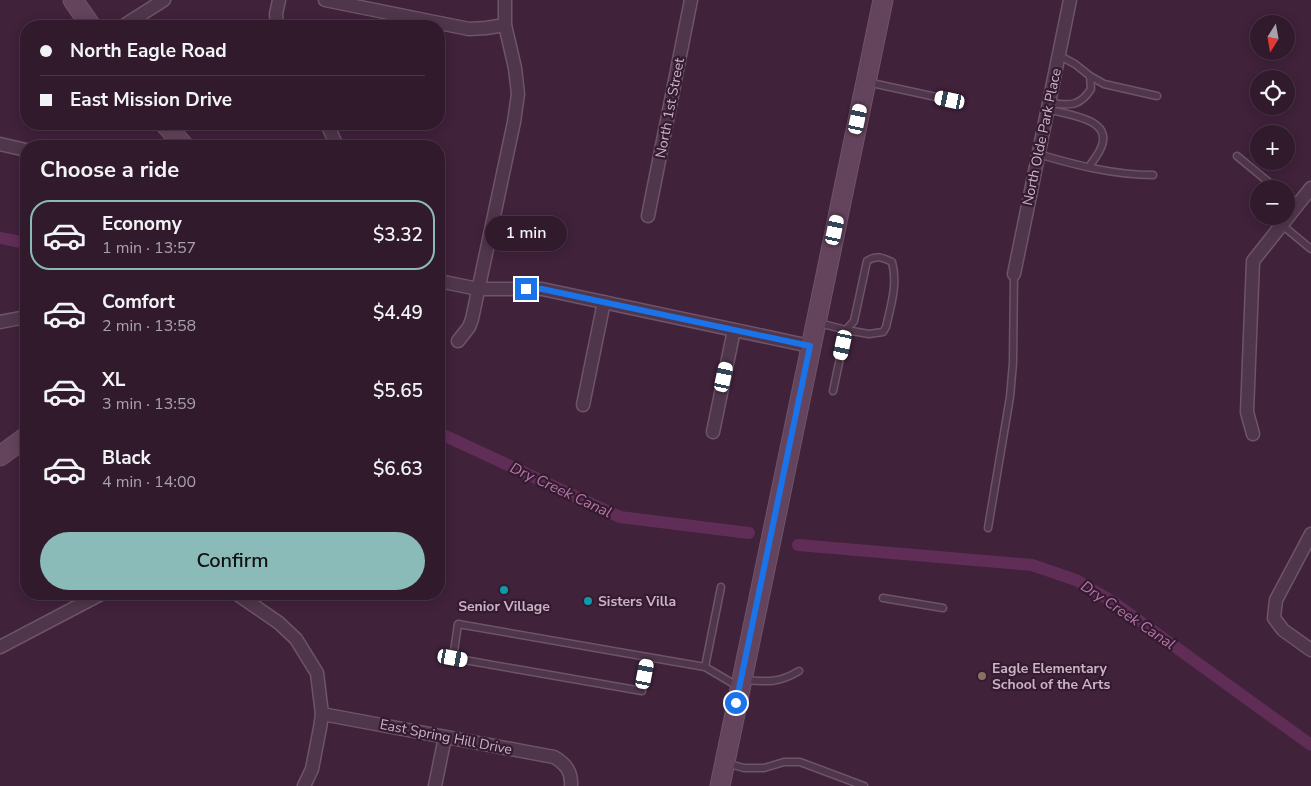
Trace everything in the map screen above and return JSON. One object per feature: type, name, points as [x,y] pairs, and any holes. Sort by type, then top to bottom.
[{"type":"main road","points":[[73,0],[87,20]]},
{"type":"main road","points":[[720,786],[883,0]]},
{"type":"main road","points":[[0,456],[20,441]]},
{"type":"street","points":[[132,20],[164,0]]},
{"type":"street","points":[[276,20],[279,0]]},
{"type":"street","points":[[325,0],[425,20]]},
{"type":"street","points":[[458,341],[469,327],[472,319],[514,122],[518,94],[515,68],[505,25],[505,0]]},
{"type":"street","name":"North 1st Street","points":[[648,216],[691,0]]},
{"type":"street","name":"North Olde Park Place","points":[[1014,274],[1070,0]]},
{"type":"street","points":[[445,24],[470,29],[505,25]]},
{"type":"street","points":[[0,144],[20,149]]},
{"type":"street","points":[[1295,208],[1311,188]]},
{"type":"street","points":[[1253,434],[1247,412],[1253,261],[1282,225]]},
{"type":"street","points":[[445,282],[478,289],[542,289],[810,346]]},
{"type":"street","points":[[583,405],[604,302]]},
{"type":"street","points":[[0,322],[20,318]]},
{"type":"street","points":[[713,432],[734,330]]},
{"type":"street","points":[[1311,534],[1276,600],[1274,618],[1283,630],[1311,650]]},
{"type":"street","points":[[0,648],[90,600]]},
{"type":"street","points":[[246,600],[296,639],[317,673],[322,714],[312,769],[304,786]]},
{"type":"street","name":"East Spring Hill Drive","points":[[322,714],[554,757],[567,768],[571,775],[571,786]]},
{"type":"street","points":[[435,786],[445,737]]},
{"type":"lane","points":[[1058,55],[1104,84],[1157,96]]},
{"type":"lane","points":[[1048,106],[1072,105],[1085,98],[1091,90],[1090,76]]},
{"type":"lane","points":[[866,82],[950,100]]},
{"type":"lane","points":[[1048,106],[1099,126],[1103,132],[1101,149],[1089,167]]},
{"type":"lane","points":[[1038,154],[1070,163],[1132,175],[1152,175]]},
{"type":"lane","points":[[1237,156],[1266,180]]},
{"type":"lane","points":[[1282,225],[1311,249]]},
{"type":"lane","points":[[815,323],[846,330],[869,334],[883,332],[886,327],[895,285],[892,262],[884,258],[874,257],[867,261],[854,321],[846,330],[833,391]]},
{"type":"lane","points":[[988,528],[1010,397],[1013,363],[1014,274]]},
{"type":"lane","points":[[704,667],[722,587]]},
{"type":"lane","points":[[883,598],[943,608]]},
{"type":"lane","points":[[648,657],[642,691],[453,658],[458,624],[648,657],[704,667],[741,684],[786,679],[798,671]]},
{"type":"lane","points":[[724,763],[744,768],[764,768],[784,762],[800,762],[864,786]]},
{"type":"waterway","name":"Dry Creek Canal","points":[[0,238],[20,242]]},
{"type":"waterway","name":"Dry Creek Canal","points":[[445,436],[620,517],[749,533]]},
{"type":"waterway","name":"Dry Creek Canal","points":[[798,545],[1032,565],[1076,580],[1116,604],[1311,745]]},
{"type":"place","name":"Senior Village","points":[[504,590]]},
{"type":"place","name":"Sisters Villa","points":[[588,601]]},
{"type":"place","name":"Eagle Elementary School of the Arts","points":[[982,676]]},
{"type":"route","points":[[526,289],[542,289],[810,346],[736,703]]}]
